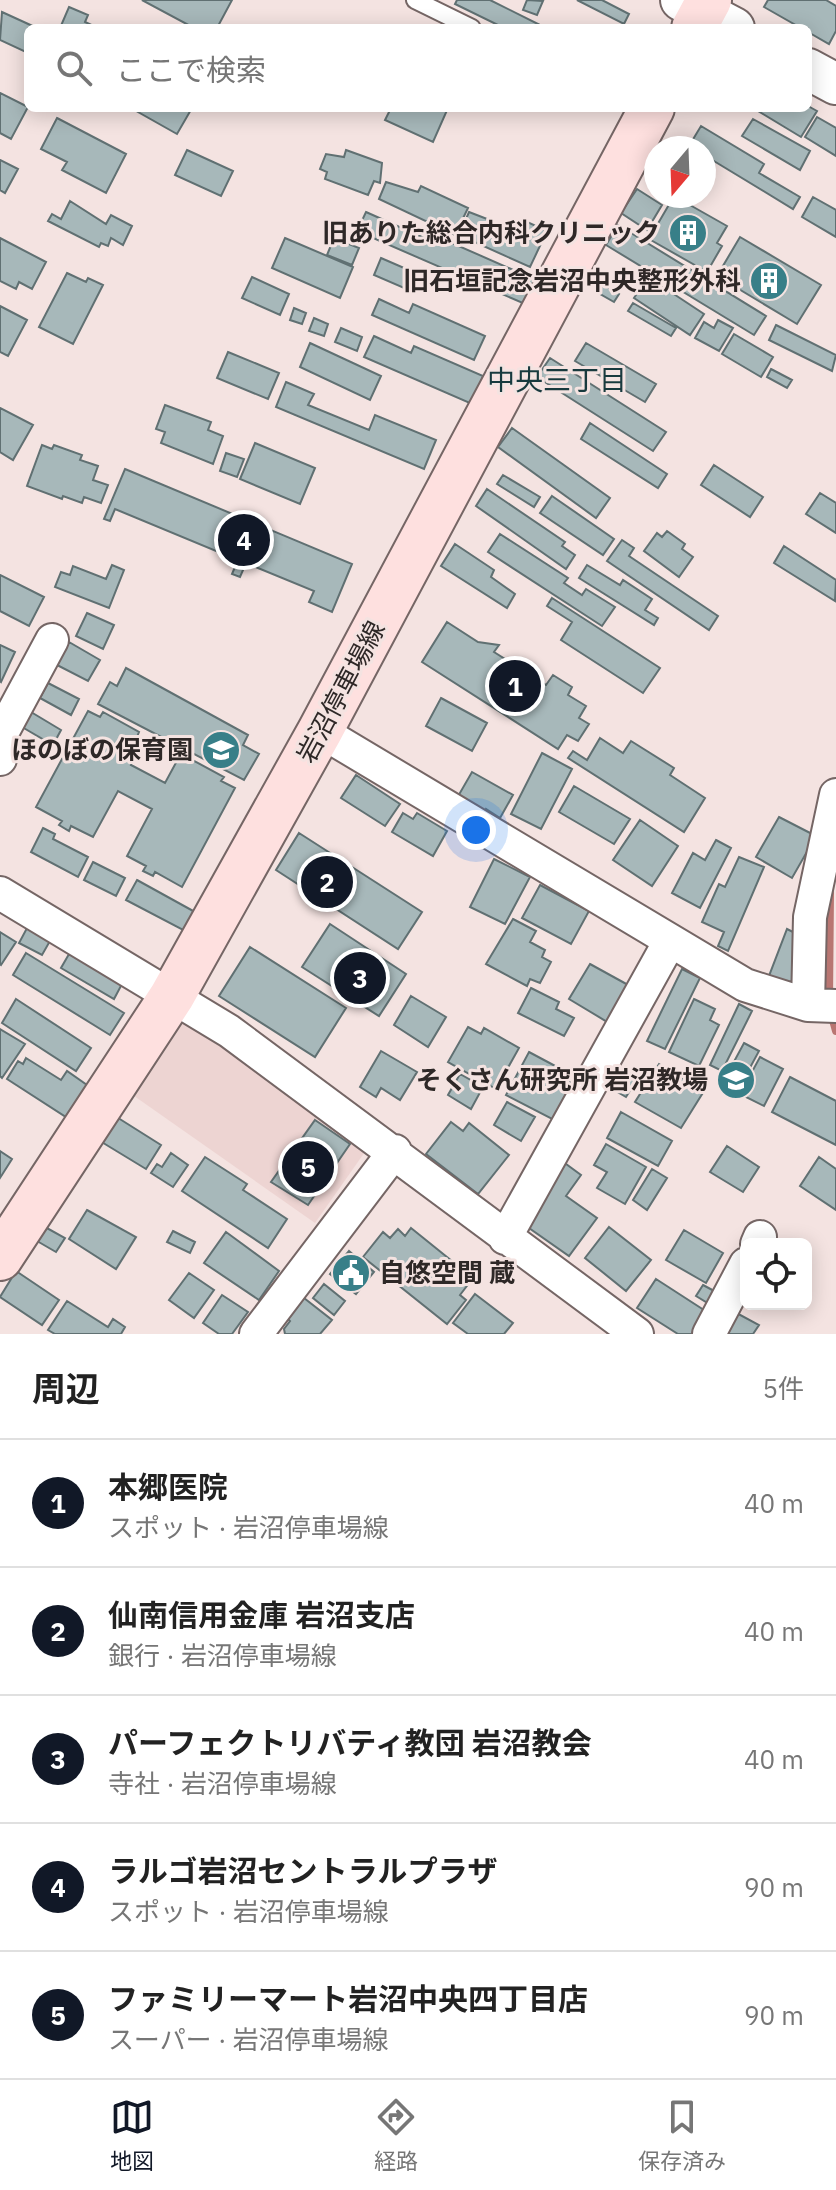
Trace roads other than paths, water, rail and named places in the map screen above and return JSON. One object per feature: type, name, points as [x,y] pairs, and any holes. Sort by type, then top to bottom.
[{"type":"main road","name":"岩沼停車場線","points":[[0,1258],[172,996],[320,731],[643,112]]},
{"type":"street","points":[[812,71],[836,84]]},
{"type":"street","points":[[0,759],[2,733],[52,640]]},
{"type":"street","points":[[320,731],[745,985],[821,1005],[810,917],[836,795]]},
{"type":"street","points":[[0,893],[229,1031],[395,1151],[505,1238],[637,1334]]},
{"type":"street","points":[[505,1238],[670,941]]},
{"type":"street","points":[[256,1334],[395,1151]]},
{"type":"street","points":[[709,1334],[740,1275]]},
{"type":"lane","points":[[415,0],[464,24]]},
{"type":"waterway","points":[[829,1000],[830,893]]},
{"type":"waterway","points":[[831,1013],[836,1031]]},
{"type":"place","name":"旧ありた総合内科クリニック","points":[[688,233]]},
{"type":"place","name":"旧石垣記念岩沼中央整形外科","points":[[769,281]]},
{"type":"place","name":"ラルゴ岩沼セントラルプラザ","points":[[244,540]]},
{"type":"place","name":"本郷医院","points":[[515,686]]},
{"type":"place","name":"ほのぼの保育園","points":[[221,750]]},
{"type":"place","name":"仙南信用金庫 岩沼支店","points":[[327,882]]},
{"type":"place","name":"パーフェクトリバティ教団 岩沼教会","points":[[360,978]]},
{"type":"place","name":"そくさん研究所 岩沼教場","points":[[736,1080]]},
{"type":"place","name":"ファミリーマート岩沼中央四丁目店","points":[[308,1167]]},
{"type":"place","name":"自悠空間 蔵","points":[[351,1273]]},
{"type":"district","name":"中央三丁目","points":[[557,380]]}]
